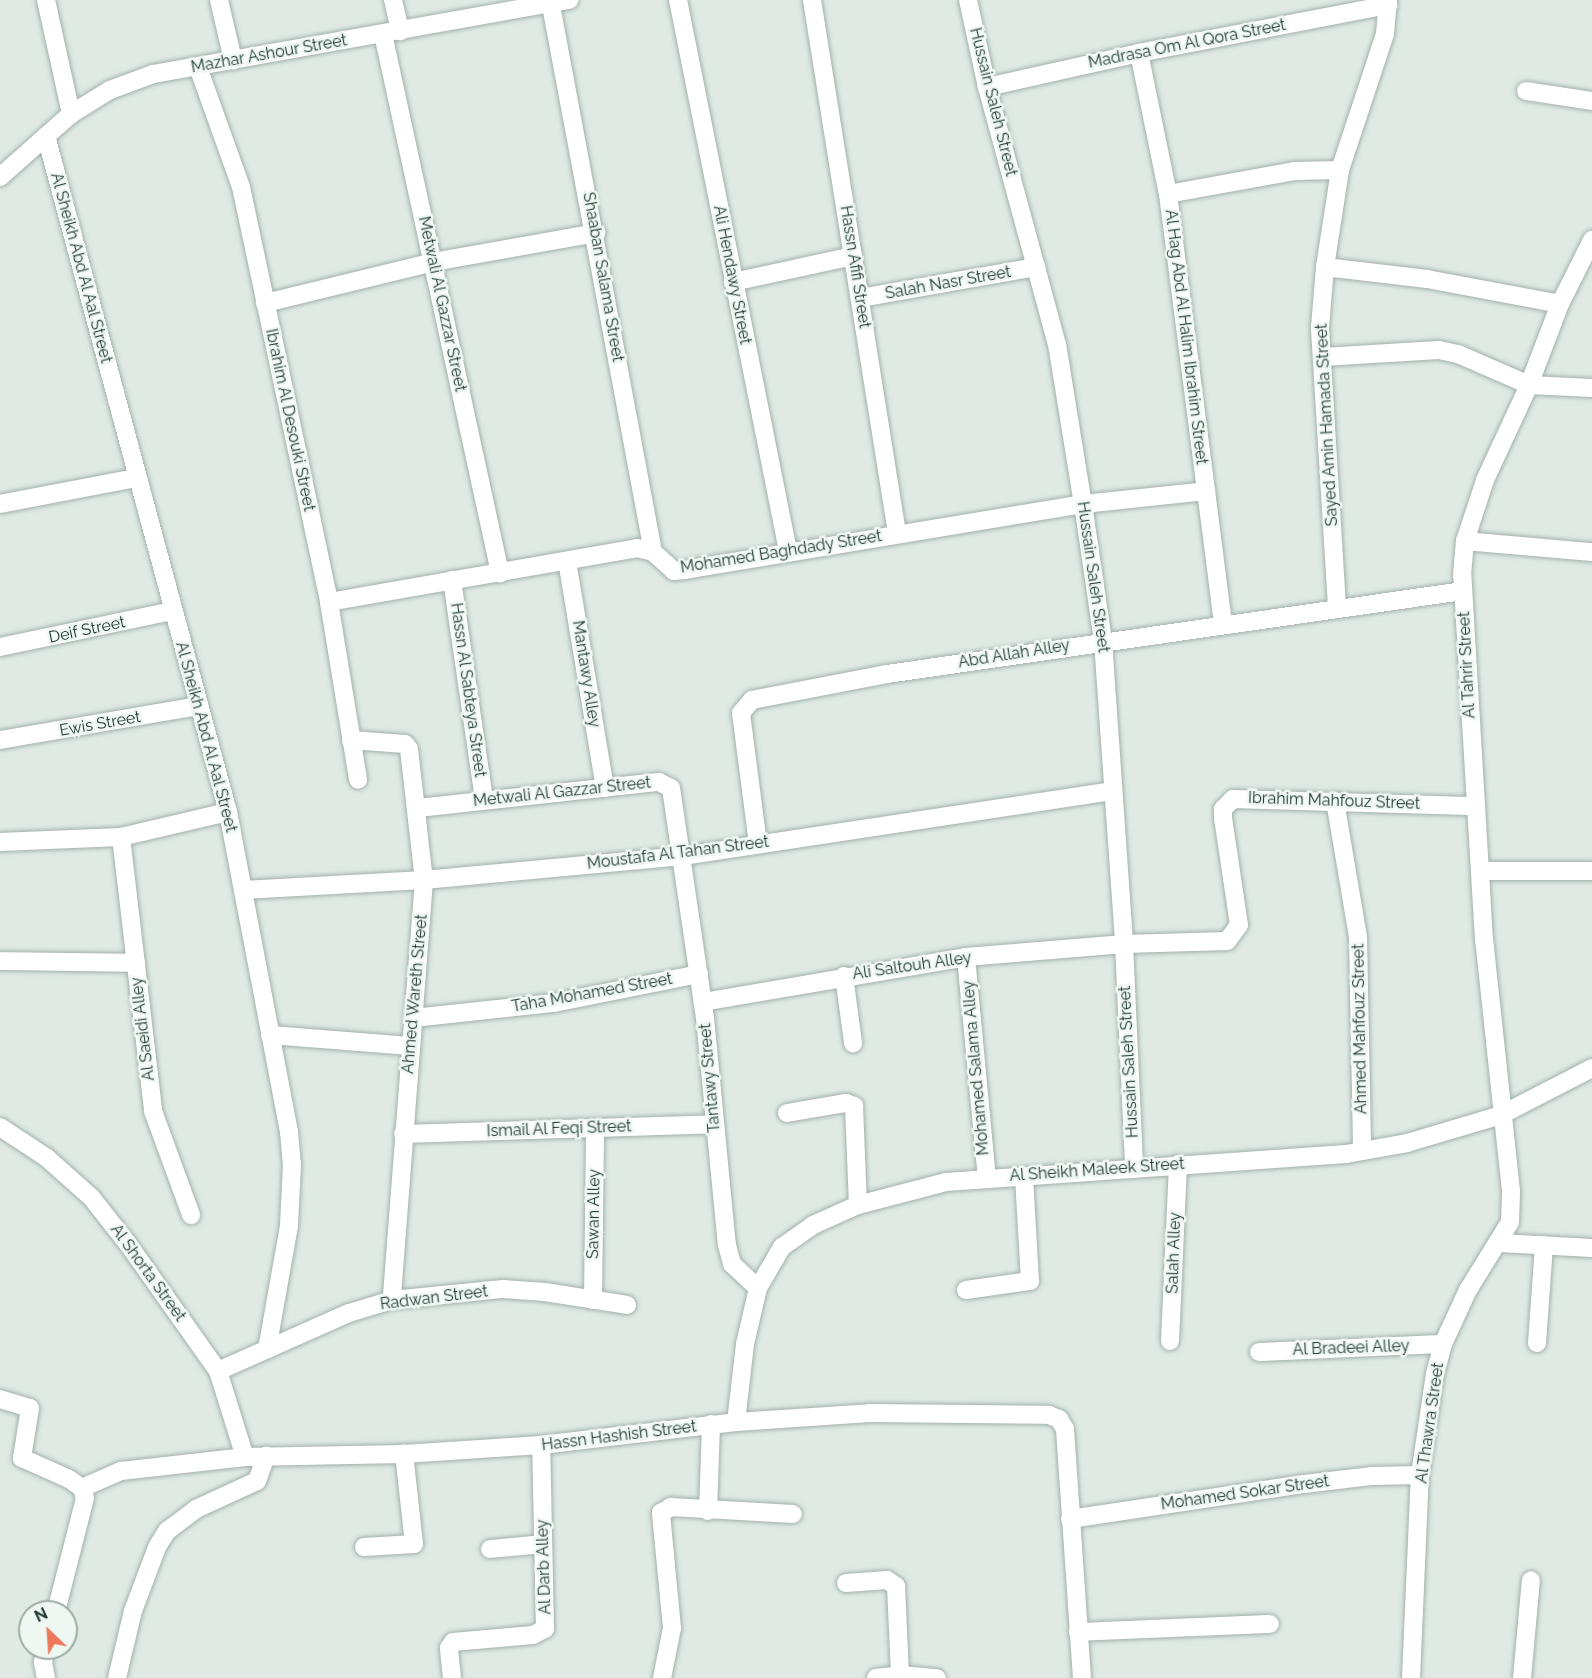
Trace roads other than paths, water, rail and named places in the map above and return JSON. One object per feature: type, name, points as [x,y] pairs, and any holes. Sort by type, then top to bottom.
[{"type":"street","points":[[46,0],[72,114]]},
{"type":"street","points":[[219,0],[233,60]]},
{"type":"street","name":"Metwali Al Gazzar Street","points":[[393,0],[392,32],[432,262],[500,573]]},
{"type":"street","name":"Ali Hendawy Street","points":[[678,0],[788,551]]},
{"type":"street","name":"Hassn Afifi Street","points":[[812,0],[897,533]]},
{"type":"street","name":"Hussain Saleh Street","points":[[968,0],[987,87],[1059,355],[1083,504],[1102,641],[1111,791],[1124,944],[1134,1167]]},
{"type":"street","name":"Mazhar Ashour Street","points":[[0,177],[72,114],[110,90],[153,74],[557,1]]},
{"type":"street","name":"Shaaban Salama Street","points":[[557,1],[653,552]]},
{"type":"street","name":"Madrasa Om Al Qora Street","points":[[987,87],[1388,2]]},
{"type":"street","name":"Sayed Amin Hamada Street","points":[[1337,607],[1322,357],[1325,267],[1340,170],[1382,46],[1388,2]]},
{"type":"street","name":"Al Hag Abd Al Halim Ibrahim Street","points":[[1139,53],[1168,194],[1223,624]]},
{"type":"street","name":"Ibrahim Al Desouki Street","points":[[198,67],[241,187],[329,602],[358,780]]},
{"type":"street","points":[[1526,91],[1592,101]]},
{"type":"street","name":"Al Sheikh Abd Al Aal Street","points":[[46,136],[136,478],[228,812],[288,1132],[292,1196],[267,1348]]},
{"type":"street","points":[[1168,194],[1294,171],[1340,170]]},
{"type":"street","points":[[265,303],[432,262],[596,233]]},
{"type":"street","name":"Al Tahrir Street","points":[[1501,1115],[1480,870],[1463,591],[1465,541],[1485,480],[1529,385],[1560,304],[1592,240]]},
{"type":"street","points":[[733,282],[853,256]]},
{"type":"street","name":"Salah Nasr Street","points":[[860,298],[1036,267]]},
{"type":"street","points":[[1325,267],[1427,279],[1560,304]]},
{"type":"street","points":[[1322,357],[1439,350],[1458,354],[1529,385],[1592,388]]},
{"type":"street","points":[[0,504],[136,478]]},
{"type":"street","name":"Mohamed Baghdady Street","points":[[653,552],[674,571],[1083,504],[1206,491]]},
{"type":"street","points":[[1465,541],[1592,552]]},
{"type":"street","points":[[329,602],[637,548],[653,552]]},
{"type":"street","name":"Mantawy Alley","points":[[567,561],[605,788]]},
{"type":"street","name":"Hassn Al Sabteya Street","points":[[452,580],[484,800]]},
{"type":"street","name":"Abd Allah Alley","points":[[758,844],[741,718],[747,702],[887,674],[1337,607],[1463,591]]},
{"type":"street","name":"Deif Street","points":[[0,647],[173,611]]},
{"type":"street","name":"Ewis Street","points":[[0,740],[199,706]]},
{"type":"street","name":"Ahmed Wareth Street","points":[[351,740],[405,744],[412,756],[424,880],[392,1300]]},
{"type":"street","name":"Metwali Al Gazzar Street","points":[[418,808],[659,782],[667,785],[672,792],[683,856]]},
{"type":"street","name":"Moustafa Al Tahan Street","points":[[243,890],[424,880],[683,856],[1111,791]]},
{"type":"street","name":"Ibrahim Mahfouz Street","points":[[1124,944],[1217,944],[1234,934],[1239,925],[1223,818],[1226,803],[1242,797],[1476,806]]},
{"type":"street","name":"Ahmed Mahfouz Street","points":[[1335,801],[1358,937],[1362,1007],[1362,1151]]},
{"type":"street","points":[[0,842],[121,837],[228,812]]},
{"type":"street","name":"Al Saeidi Alley","points":[[121,837],[153,1111],[191,1215]]},
{"type":"street","name":"Tantawy Street","points":[[683,856],[703,1002],[714,1124],[732,1264],[758,1288]]},
{"type":"street","points":[[1480,870],[1592,871]]},
{"type":"street","name":"Ali Saltouh Alley","points":[[703,1002],[844,976],[966,957],[1124,944]]},
{"type":"street","name":"Mohamed Salama Alley","points":[[966,957],[987,1178]]},
{"type":"street","points":[[0,961],[136,963]]},
{"type":"street","name":"Taha Mohamed Street","points":[[413,1018],[554,1003],[699,974]]},
{"type":"street","points":[[844,976],[853,1043]]},
{"type":"street","points":[[270,1035],[411,1046]]},
{"type":"street","name":"Al Sheikh Maleek Street","points":[[736,1422],[746,1344],[758,1288],[782,1247],[813,1226],[858,1205],[899,1191],[987,1178],[1362,1151],[1462,1130],[1501,1115],[1592,1068]]},
{"type":"street","points":[[787,1113],[846,1103],[854,1106],[858,1205]]},
{"type":"street","name":"Al Thawra Street","points":[[1411,1678],[1420,1475],[1435,1374],[1443,1344],[1468,1290],[1500,1243],[1510,1222],[1511,1191],[1501,1115]]},
{"type":"street","name":"Ismail Al Feqi Street","points":[[403,1134],[714,1124]]},
{"type":"street","name":"Al Shorta Street","points":[[0,1127],[47,1158],[91,1197],[218,1371],[245,1456]]},
{"type":"street","name":"Sawan Alley","points":[[593,1300],[595,1128]]},
{"type":"street","name":"Salah Alley","points":[[1170,1341],[1178,1164]]},
{"type":"street","points":[[966,1290],[1030,1281],[1024,1176]]},
{"type":"street","points":[[1500,1243],[1592,1248]]},
{"type":"street","points":[[1537,1343],[1544,1245]]},
{"type":"street","name":"Radwan Street","points":[[218,1371],[349,1313],[392,1300],[503,1289],[627,1305]]},
{"type":"street","name":"Al Bradeei Alley","points":[[1259,1352],[1443,1344]]},
{"type":"street","points":[[0,1399],[30,1408],[22,1458],[82,1488],[85,1498],[59,1600]]},
{"type":"street","name":"Hassn Hashish Street","points":[[82,1488],[121,1471],[245,1456],[404,1454],[541,1445],[711,1424],[870,1413],[1049,1415],[1059,1419],[1065,1429],[1082,1678]]},
{"type":"street","points":[[708,1511],[711,1424]]},
{"type":"street","name":"Al Darb Alley","points":[[452,1678],[449,1648],[453,1642],[533,1635],[545,1629],[541,1445]]},
{"type":"street","points":[[364,1547],[414,1544],[404,1454]]},
{"type":"street","points":[[117,1678],[133,1611],[157,1546],[167,1531],[196,1509],[257,1481],[266,1456]]},
{"type":"street","name":"Mohamed Sokar Street","points":[[1070,1519],[1348,1478],[1420,1475]]},
{"type":"street","points":[[662,1678],[672,1628],[660,1517],[671,1507],[708,1511],[793,1514]]},
{"type":"street","points":[[490,1549],[543,1544]]},
{"type":"street","points":[[846,1583],[887,1580],[896,1586],[900,1675]]},
{"type":"street","points":[[1522,1678],[1531,1580]]},
{"type":"street","points":[[1078,1632],[1270,1624]]},
{"type":"street","points":[[43,1660],[46,1678]]},
{"type":"street","points":[[876,1678],[900,1675],[938,1678]]}]
